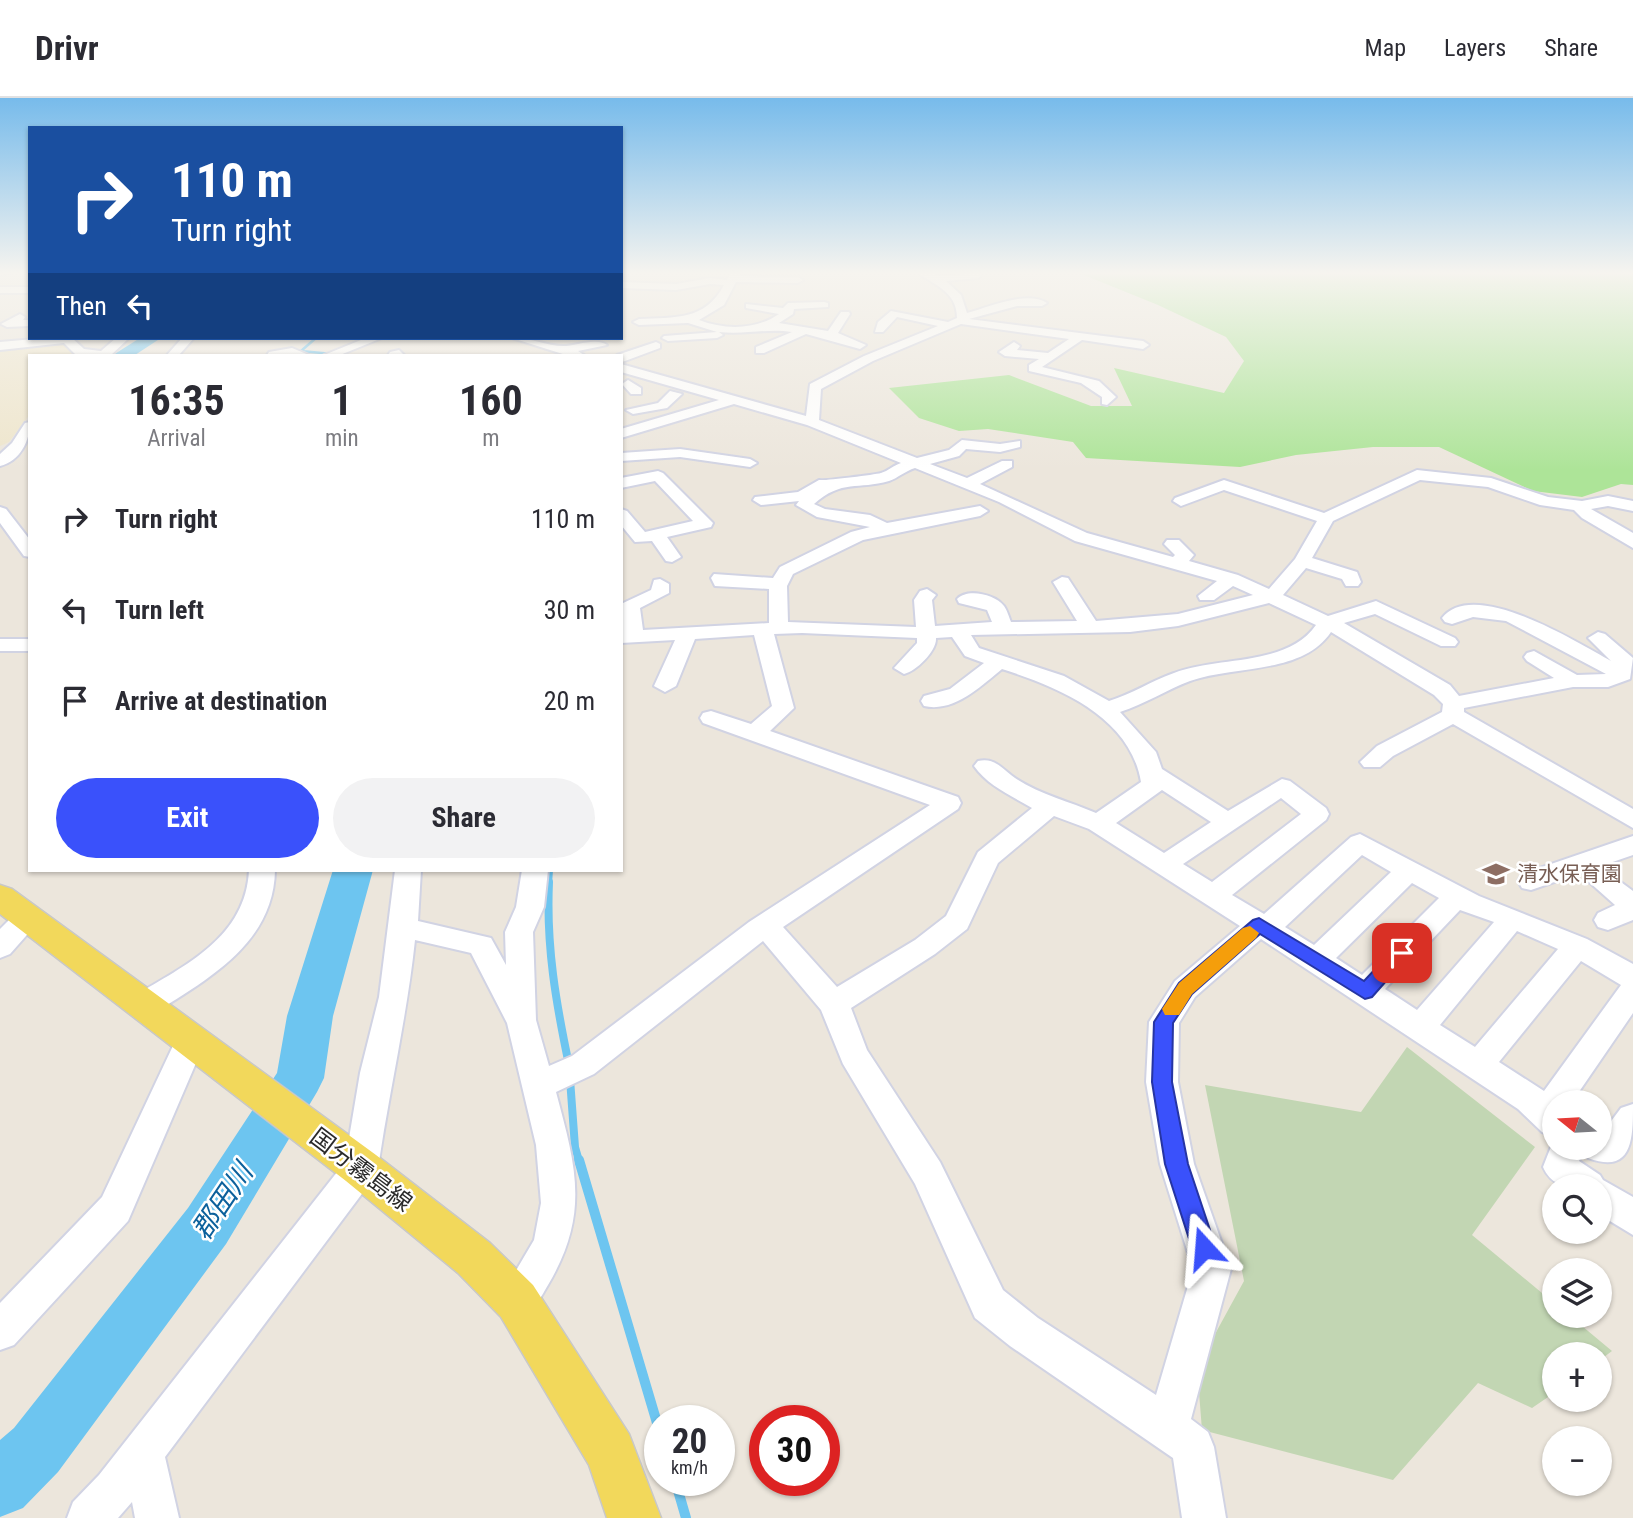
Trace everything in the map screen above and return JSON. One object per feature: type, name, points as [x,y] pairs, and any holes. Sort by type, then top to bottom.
[{"type":"main road","name":"国分霧島線","points":[[0,897],[145,1004],[190,1042],[360,1168],[474,1258],[517,1301],[611,1452],[634,1518]]},
{"type":"street","points":[[668,338],[677,337]]},
{"type":"street","points":[[720,341],[725,337]]},
{"type":"street","points":[[760,350],[785,337]]},
{"type":"street","points":[[838,337],[860,345]]},
{"type":"street","points":[[841,357],[860,345],[897,337]]},
{"type":"street","points":[[623,433],[737,400],[791,398],[815,394],[838,372],[916,337]]},
{"type":"street","points":[[1080,337],[1047,356],[1033,368],[1087,381],[1105,390],[1110,397],[1107,401]]},
{"type":"street","points":[[1082,337],[1143,345]]},
{"type":"street","points":[[0,346],[57,340]]},
{"type":"street","points":[[68,340],[80,352],[96,354]]},
{"type":"street","points":[[105,354],[121,340]]},
{"type":"street","points":[[174,354],[188,340]]},
{"type":"street","points":[[332,354],[370,340]]},
{"type":"street","points":[[525,340],[574,354]]},
{"type":"street","points":[[560,350],[601,345]]},
{"type":"street","points":[[623,357],[639,348],[656,346]]},
{"type":"street","points":[[278,354],[299,350]]},
{"type":"street","points":[[1005,352],[1047,356]]},
{"type":"street","points":[[812,422],[818,367]]},
{"type":"street","points":[[623,369],[812,422],[911,464],[1005,499],[1080,537],[1232,579],[1273,596],[1328,622],[1442,690],[1453,709],[1633,820]]},
{"type":"street","points":[[628,388],[648,375]]},
{"type":"street","points":[[658,388],[675,394],[691,388]]},
{"type":"street","points":[[737,400],[753,389]]},
{"type":"street","points":[[632,411],[659,407],[671,402],[675,394]]},
{"type":"street","points":[[0,462],[18,446],[28,429]]},
{"type":"street","points":[[761,500],[802,496],[825,482],[886,477],[911,464],[954,453],[962,444],[1000,448],[1015,443]]},
{"type":"street","points":[[0,448],[18,446]]},
{"type":"street","points":[[623,457],[680,453],[750,463]]},
{"type":"street","points":[[967,484],[1007,464]]},
{"type":"street","points":[[660,584],[660,593],[625,603],[628,637],[772,628],[926,633],[1091,628],[1178,620],[1273,596],[1302,561],[1326,519],[1417,475],[1438,475],[1491,483],[1523,496],[1613,513],[1633,523]]},
{"type":"street","points":[[623,483],[658,476],[705,523],[642,538],[623,515]]},
{"type":"street","points":[[844,481],[823,488],[804,505],[820,512],[872,519],[884,528]]},
{"type":"street","points":[[1181,501],[1224,485],[1326,519]]},
{"type":"street","points":[[1582,508],[1608,501],[1633,506]]},
{"type":"street","points":[[1582,508],[1594,522],[1626,534],[1633,544]]},
{"type":"street","points":[[755,733],[783,708],[780,683],[771,668],[764,642],[777,616],[779,584],[786,571],[837,545],[884,528],[980,511]]},
{"type":"street","points":[[0,512],[28,549]]},
{"type":"street","points":[[656,534],[672,557]]},
{"type":"street","points":[[1173,544],[1185,555],[1176,565]]},
{"type":"street","points":[[1302,561],[1351,576],[1352,582]]},
{"type":"street","points":[[720,578],[721,582],[730,583],[779,584]]},
{"type":"street","points":[[1207,596],[1232,579]]},
{"type":"street","points":[[1062,582],[1091,628]]},
{"type":"street","points":[[904,668],[927,644],[923,600],[926,595]]},
{"type":"street","points":[[966,599],[978,599],[995,607],[1004,629]]},
{"type":"street","points":[[1106,709],[1147,696],[1182,676],[1235,663],[1286,656],[1322,636],[1328,622],[1376,607],[1448,642]]},
{"type":"street","points":[[1452,618],[1472,611],[1511,616],[1629,668]]},
{"type":"street","points":[[959,632],[972,652],[1058,680],[1106,709],[1148,757],[1154,774],[1153,785],[1089,811],[1050,807],[1008,784],[986,766]]},
{"type":"street","points":[[665,686],[687,635]]},
{"type":"street","points":[[1598,638],[1629,668]]},
{"type":"street","points":[[0,645],[28,645]]},
{"type":"street","points":[[1534,657],[1573,681]]},
{"type":"street","points":[[932,701],[958,694],[997,662]]},
{"type":"street","points":[[1372,762],[1453,709],[1573,681],[1608,681],[1629,668]]},
{"type":"street","points":[[561,1075],[765,925],[949,803],[711,718]]},
{"type":"street","points":[[1154,774],[1228,822]]},
{"type":"street","points":[[1164,865],[1282,786],[1317,814],[1213,896]]},
{"type":"street","points":[[834,1004],[925,947],[957,922],[987,858],[1023,826],[1050,807]]},
{"type":"street","points":[[1089,811],[1164,865],[1542,1104]]},
{"type":"street","points":[[1168,1427],[1212,1269],[1177,1164],[1162,1082],[1164,1022],[1185,989],[1263,927],[1360,843],[1457,896],[1577,946],[1633,978]]},
{"type":"street","points":[[1531,881],[1626,855]]},
{"type":"street","points":[[1316,960],[1409,870]]},
{"type":"street","points":[[145,1004],[217,960],[252,917],[263,880],[262,872]]},
{"type":"street","points":[[89,1518],[144,1451],[360,1168],[376,1073],[394,998],[408,872]]},
{"type":"street","points":[[522,1023],[519,932],[530,906],[535,872]]},
{"type":"street","points":[[1601,881],[1633,906],[1608,920]]},
{"type":"street","points":[[1365,992],[1457,896]]},
{"type":"street","points":[[1420,1027],[1513,918]]},
{"type":"street","points":[[0,947],[27,919]]},
{"type":"street","points":[[765,925],[834,1004],[854,1055],[928,1173],[989,1304],[1024,1332],[1168,1427],[1193,1447],[1204,1518]]},
{"type":"street","points":[[401,927],[481,945],[522,1023],[561,1075],[553,1144],[559,1203],[551,1246],[517,1301]]},
{"type":"street","points":[[1478,1065],[1577,946]]},
{"type":"street","points":[[1566,1090],[1633,990]]},
{"type":"street","points":[[0,1331],[115,1209],[190,1042]]},
{"type":"street","points":[[1612,1147],[1633,1118]]},
{"type":"street","points":[[1563,1160],[1560,1167],[1570,1174]]},
{"type":"street","points":[[1612,1203],[1633,1218]]},
{"type":"street","points":[[144,1451],[157,1518]]},
{"type":"shaded area","points":[[64,340],[77,353],[82,354],[28,354],[28,417],[9,442],[0,446],[0,347]]},
{"type":"green space","points":[[1226,337],[1633,337],[1633,485],[1621,484],[1582,497],[1533,491],[1439,447],[1373,447],[1296,455],[1240,467],[1086,458],[1073,442],[988,429],[959,431],[919,418],[889,388],[1009,375],[1091,406],[1132,406],[1114,368],[1224,393],[1244,361]]},
{"type":"green space","points":[[1407,1047],[1535,1147],[1472,1235],[1542,1293],[1542,1328],[1584,1328],[1601,1342],[1542,1342],[1542,1401],[1532,1408],[1478,1383],[1393,1480],[1202,1430],[1197,1367],[1244,1281],[1205,1085],[1361,1112]]},
{"type":"waterway","name":"郡田川","points":[[124,354],[148,340]]},
{"type":"waterway","points":[[314,340],[301,351],[332,354]]},
{"type":"waterway","name":"郡田川","points":[[0,1485],[36,1450],[207,1226],[300,1078],[310,1016],[352,872]]},
{"type":"waterway","points":[[549,884],[550,872]]},
{"type":"waterway","points":[[549,882],[553,974],[569,1065]]},
{"type":"waterway","points":[[570,1079],[575,1147],[579,1161]]},
{"type":"waterway","points":[[579,1160],[652,1405]]},
{"type":"waterway","points":[[680,1496],[686,1518]]},
{"type":"slow traffic","points":[[1172,1009],[1185,989],[1250,933]]},
{"type":"place","name":"清水保育園","points":[[1496,874]]},
{"type":"route","points":[[1204,1248],[1177,1164],[1162,1082],[1164,1022],[1185,989],[1259,925],[1365,992],[1402,953]]}]
